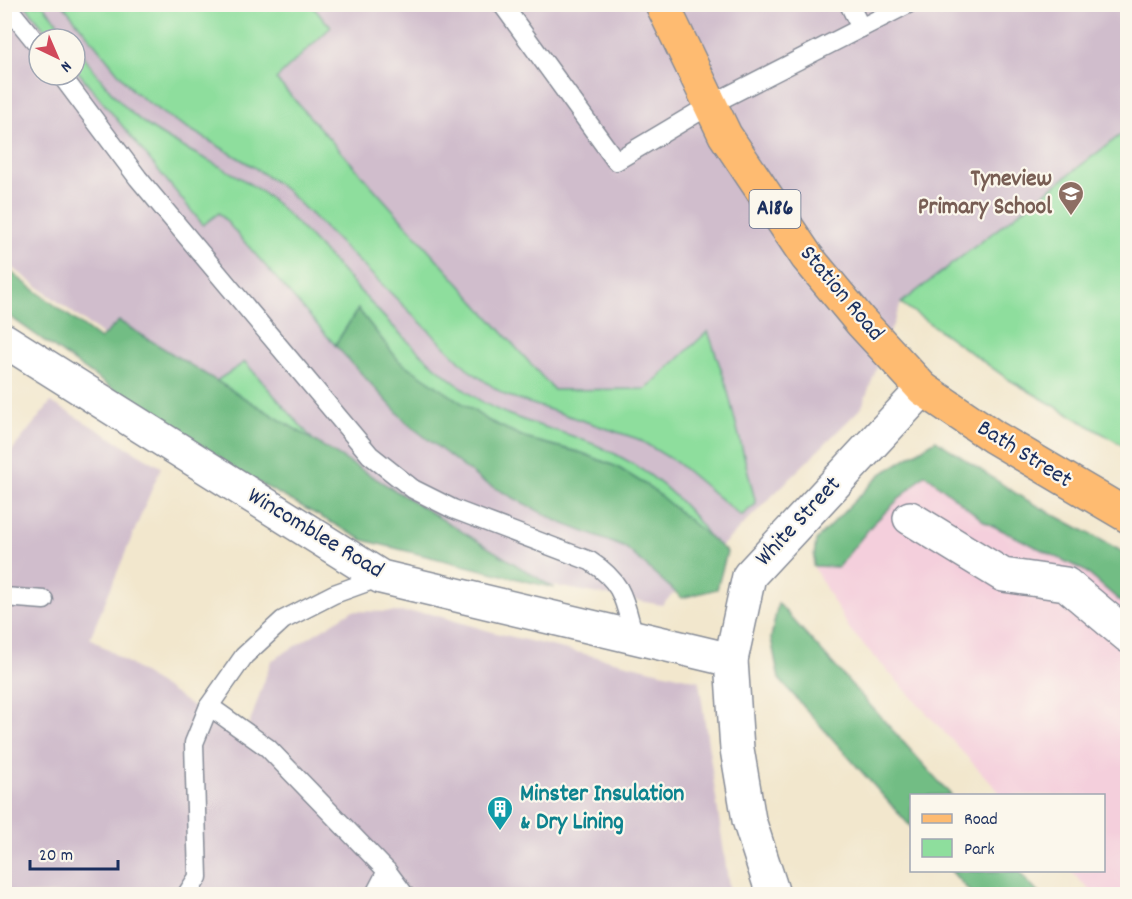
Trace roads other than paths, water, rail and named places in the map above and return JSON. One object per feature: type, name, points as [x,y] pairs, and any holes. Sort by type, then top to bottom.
[{"type":"main road","name":"Station Road","points":[[662,4],[725,135],[807,257],[861,322],[923,389]]},
{"type":"main road","name":"Bath Street","points":[[923,389],[994,437],[1128,516]]},
{"type":"street","name":"Wincomblee Road","points":[[4,340],[381,577],[731,660]]},
{"type":"street","name":"White Street","points":[[773,894],[749,820],[737,749],[731,660],[749,576],[923,389]]},
{"type":"street","points":[[910,518],[1003,575],[1066,584],[1128,636]]},
{"type":"lane","points":[[5,4],[27,31]]},
{"type":"lane","points":[[502,4],[616,161],[711,105],[908,4]]},
{"type":"lane","points":[[849,4],[861,28]]},
{"type":"lane","points":[[70,87],[138,178],[370,455],[412,489],[453,508],[590,561],[609,573],[622,593],[634,637]]},
{"type":"lane","points":[[187,894],[198,877],[194,743],[209,706],[244,656],[283,620],[334,594],[381,577]]},
{"type":"lane","points":[[4,597],[44,600]]},
{"type":"lane","points":[[209,706],[268,748],[387,871],[404,894]]},
{"type":"lane","points":[[375,894],[387,871]]},
{"type":"place","name":"Tyneview Primary School","points":[[1071,217]]},
{"type":"place","name":"Minster Insulation & Dry Lining","points":[[500,832]]}]
